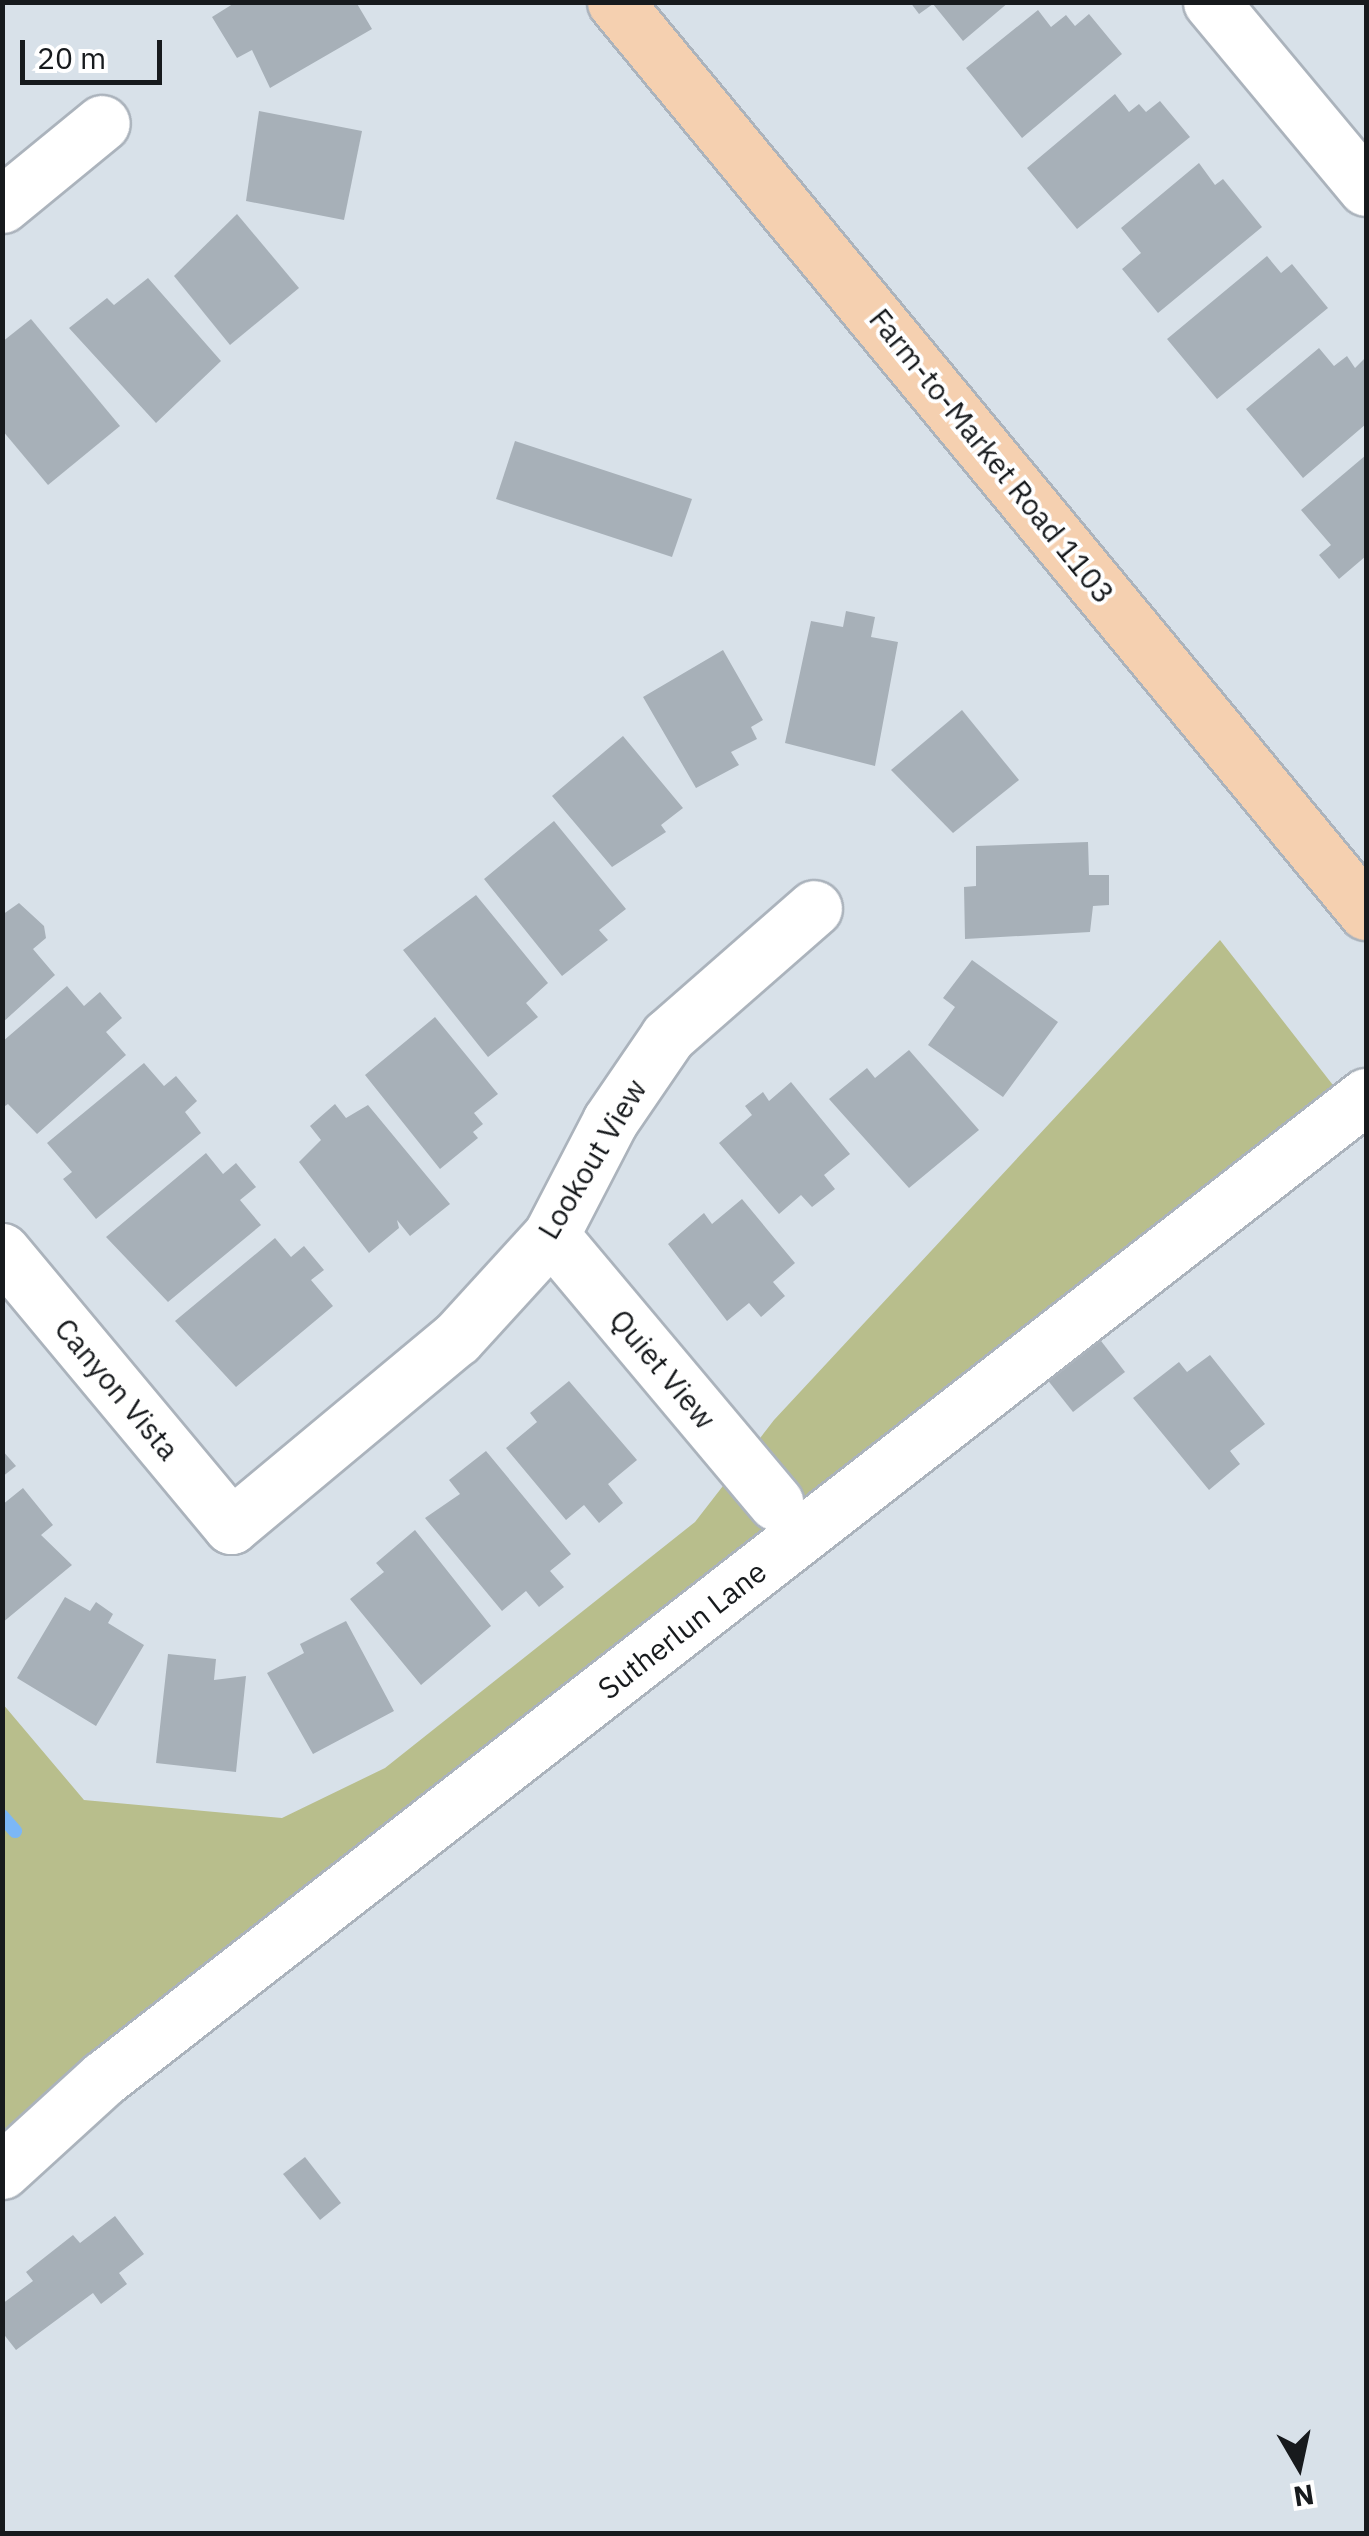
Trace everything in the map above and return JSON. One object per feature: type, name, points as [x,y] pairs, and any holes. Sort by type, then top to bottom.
[{"type":"main road","name":"Farm-to-Market Road 1103","points":[[615,2],[1366,912]]},
{"type":"street","points":[[1210,2],[1366,188]]},
{"type":"street","points":[[2,205],[102,123]]},
{"type":"street","name":"Lookout View","points":[[231,1526],[457,1338],[551,1235],[610,1121],[668,1036],[814,908]]},
{"type":"street","name":"Sutherlun Lane","points":[[2,2171],[104,2078],[1366,1096]]},
{"type":"street","name":"Quiet View","points":[[551,1235],[775,1502]]},
{"type":"street","name":"Canyon Vista","points":[[2,1251],[231,1526]]},
{"type":"green space","points":[[1220,940],[1336,1089],[3,2135],[2,1703],[84,1800],[282,1818],[385,1768],[695,1522],[774,1420]]},
{"type":"building","points":[[236,2],[356,2],[372,29],[270,88],[252,50],[237,58],[212,17]]},
{"type":"building","points":[[910,2],[1009,2],[963,41],[933,4],[919,14]]},
{"type":"building","points":[[1038,10],[1051,27],[1066,15],[1075,26],[1089,14],[1122,54],[1022,138],[966,68]]},
{"type":"building","points":[[1115,94],[1129,112],[1139,104],[1146,112],[1160,101],[1190,137],[1077,229],[1027,168]]},
{"type":"building","points":[[259,111],[362,131],[344,220],[246,201]]},
{"type":"building","points":[[1199,163],[1215,185],[1223,179],[1262,227],[1158,313],[1122,269],[1141,253],[1121,228]]},
{"type":"building","points":[[237,214],[299,288],[230,345],[174,276]]},
{"type":"building","points":[[1267,256],[1281,273],[1292,264],[1328,308],[1217,399],[1167,339]]},
{"type":"building","points":[[148,278],[221,361],[156,423],[69,328],[107,298],[114,305]]},
{"type":"building","points":[[31,319],[120,426],[48,485],[2,430],[2,342]]},
{"type":"building","points":[[1319,348],[1334,366],[1347,356],[1355,368],[1366,357],[1366,424],[1303,478],[1246,409]]},
{"type":"building","points":[[515,441],[692,499],[672,557],[496,499]]},
{"type":"building","points":[[1366,455],[1366,556],[1339,579],[1319,555],[1331,545],[1301,510]]},
{"type":"building","points":[[846,611],[875,617],[871,637],[898,642],[875,766],[785,743],[811,621],[843,627]]},
{"type":"building","points":[[723,650],[763,720],[751,727],[757,739],[731,752],[739,765],[696,788],[643,697]]},
{"type":"building","points":[[962,710],[1019,780],[953,833],[891,770]]},
{"type":"building","points":[[623,736],[683,808],[661,825],[666,832],[612,867],[552,796]]},
{"type":"building","points":[[554,821],[626,909],[599,930],[608,940],[562,976],[484,879]]},
{"type":"building","points":[[1088,842],[1089,875],[1109,875],[1109,905],[1093,906],[1090,932],[965,939],[964,887],[976,886],[976,846]]},
{"type":"building","points":[[476,895],[548,983],[526,1003],[538,1017],[488,1057],[403,950]]},
{"type":"building","points":[[19,903],[44,926],[46,938],[33,949],[55,975],[2,1023],[2,915]]},
{"type":"building","points":[[972,960],[1058,1022],[1003,1097],[928,1045],[955,1007],[943,998]]},
{"type":"building","points":[[67,986],[84,1006],[100,992],[122,1018],[106,1032],[126,1055],[37,1134],[8,1104],[2,1108],[2,1042]]},
{"type":"building","points":[[435,1017],[498,1094],[474,1113],[483,1124],[473,1132],[478,1138],[440,1169],[365,1075]]},
{"type":"building","points":[[909,1050],[979,1130],[909,1188],[829,1099],[867,1068],[875,1078]]},
{"type":"building","points":[[144,1063],[164,1086],[176,1076],[197,1101],[185,1112],[201,1133],[96,1219],[63,1179],[72,1172],[47,1143]]},
{"type":"building","points":[[791,1082],[850,1154],[824,1175],[835,1189],[812,1207],[801,1195],[779,1214],[719,1143],[752,1115],[745,1106],[763,1092],[769,1101]]},
{"type":"building","points":[[335,1104],[346,1118],[368,1105],[450,1204],[410,1236],[397,1220],[399,1228],[369,1253],[299,1162],[321,1140],[310,1126]]},
{"type":"building","points":[[206,1153],[223,1174],[236,1163],[256,1187],[240,1200],[261,1225],[168,1302],[106,1237]]},
{"type":"building","points":[[742,1199],[795,1263],[773,1282],[785,1296],[761,1317],[749,1303],[727,1321],[668,1244],[704,1213],[712,1224]]},
{"type":"building","points":[[275,1238],[291,1257],[304,1246],[324,1270],[311,1280],[333,1306],[236,1387],[175,1321]]},
{"type":"building","points":[[1098,1337],[1125,1372],[1073,1412],[1046,1378]]},
{"type":"building","points":[[1210,1355],[1265,1424],[1230,1451],[1240,1464],[1209,1490],[1133,1398],[1179,1362],[1187,1372]]},
{"type":"building","points":[[569,1381],[637,1460],[608,1484],[623,1503],[599,1523],[584,1505],[566,1520],[506,1448],[537,1422],[530,1413]]},
{"type":"building","points":[[2,1450],[16,1466],[2,1477]]},
{"type":"building","points":[[486,1451],[571,1554],[550,1571],[564,1587],[539,1607],[526,1591],[502,1611],[425,1518],[460,1494],[449,1480]]},
{"type":"building","points":[[23,1488],[53,1525],[41,1535],[72,1565],[2,1623],[2,1505]]},
{"type":"building","points":[[415,1530],[491,1626],[421,1685],[350,1599],[384,1572],[376,1563]]},
{"type":"building","points":[[65,1597],[90,1611],[96,1602],[113,1614],[108,1623],[144,1645],[96,1726],[17,1678]]},
{"type":"building","points":[[346,1621],[394,1711],[313,1754],[267,1673],[304,1653],[300,1644]]},
{"type":"building","points":[[168,1654],[216,1659],[214,1680],[246,1676],[236,1772],[156,1763]]},
{"type":"building","points":[[305,2157],[341,2203],[320,2220],[283,2174]]},
{"type":"building","points":[[115,2216],[144,2254],[119,2273],[127,2284],[101,2304],[93,2293],[16,2350],[2,2332],[2,2304],[33,2281],[26,2272],[73,2235],[80,2243]]},
{"type":"waterway","points":[[2,1816],[15,1831]]}]
